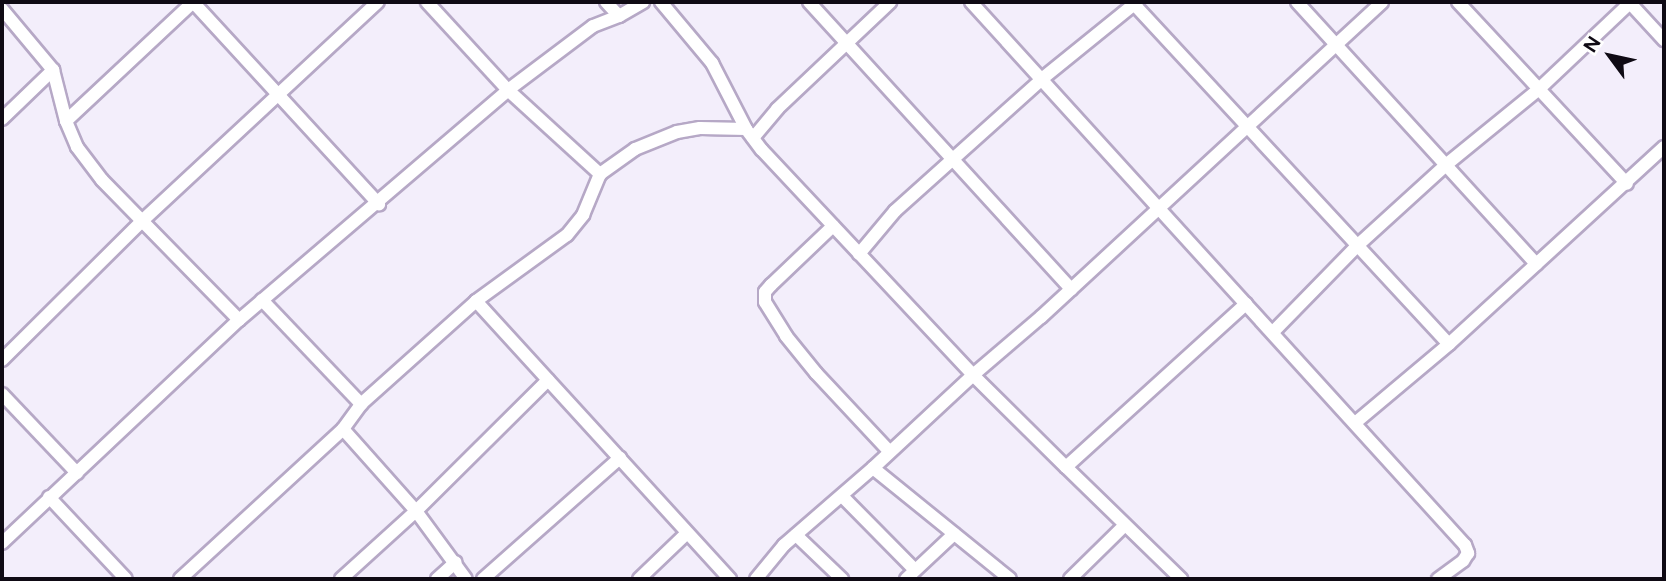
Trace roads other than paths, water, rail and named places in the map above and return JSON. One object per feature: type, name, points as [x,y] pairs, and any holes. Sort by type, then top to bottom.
[{"type":"street","points":[[66,121],[193,2],[379,204]]},
{"type":"street","points":[[2,360],[142,221],[378,2]]},
{"type":"street","points":[[428,2],[508,90],[600,174]]},
{"type":"street","points":[[606,2],[619,16]]},
{"type":"street","points":[[2,543],[239,320],[379,204],[508,90],[593,26],[619,16],[643,2]]},
{"type":"street","points":[[661,2],[712,63],[733,97],[750,134],[973,374],[1181,579]]},
{"type":"street","points":[[809,2],[1071,289]]},
{"type":"street","points":[[750,134],[890,2]]},
{"type":"street","points":[[971,2],[1043,78],[1465,545],[1468,553],[1463,561],[1438,579]]},
{"type":"street","points":[[1297,2],[1536,264]]},
{"type":"street","points":[[756,579],[764,566],[796,535],[1071,289],[1382,2]]},
{"type":"street","points":[[1458,2],[1627,184]]},
{"type":"street","points":[[1273,332],[1357,245],[1447,164],[1539,89],[1629,2],[1664,40]]},
{"type":"street","points":[[859,254],[895,211],[1043,78],[1134,3],[1449,344]]},
{"type":"street","points":[[2,9],[53,70],[66,121],[77,148],[142,221],[239,320]]},
{"type":"street","points":[[2,119],[53,70]]},
{"type":"street","points":[[183,578],[343,429],[361,404],[476,301],[567,236],[583,215],[600,174],[635,149],[677,132],[709,127],[750,134]]},
{"type":"street","points":[[1355,423],[1449,344],[1627,184],[1664,147]]},
{"type":"street","points":[[833,226],[771,285],[765,292],[765,302],[786,336],[816,373],[889,451]]},
{"type":"street","points":[[262,300],[361,404]]},
{"type":"street","points":[[476,301],[730,579]]},
{"type":"street","points":[[1066,467],[1246,304]]},
{"type":"street","points":[[341,579],[416,511],[548,380]]},
{"type":"street","points":[[2,394],[77,473]]},
{"type":"street","points":[[343,429],[416,511],[466,579]]},
{"type":"street","points":[[483,579],[620,458]]},
{"type":"street","points":[[873,468],[1010,579]]},
{"type":"street","points":[[842,496],[911,575],[954,534]]},
{"type":"street","points":[[50,497],[126,579]]},
{"type":"street","points":[[1070,579],[1125,525]]},
{"type":"street","points":[[639,579],[687,533]]},
{"type":"street","points":[[796,535],[842,579]]},
{"type":"street","points":[[437,579],[456,562]]}]
